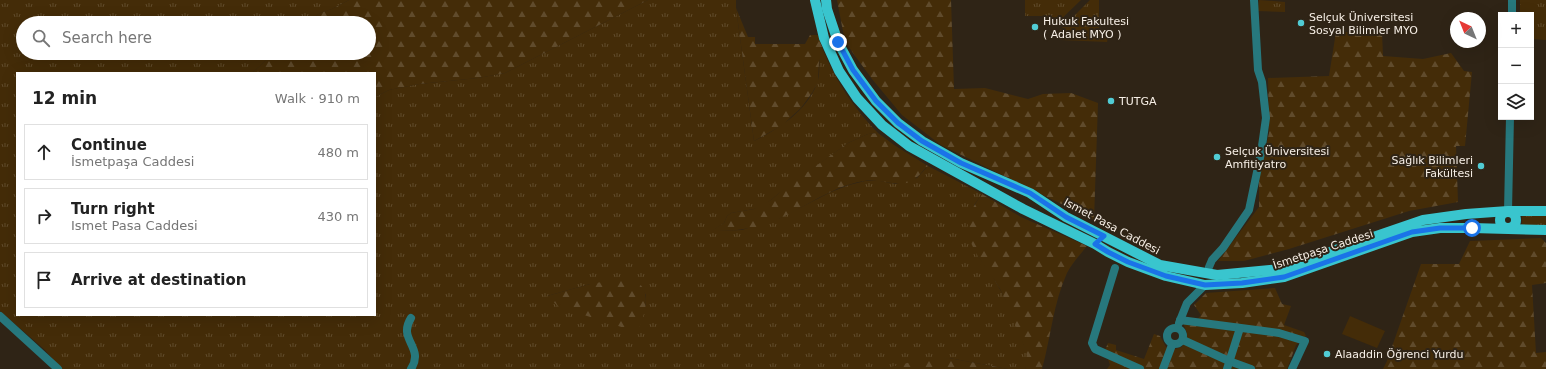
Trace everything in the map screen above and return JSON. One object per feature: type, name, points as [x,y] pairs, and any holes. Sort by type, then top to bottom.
[{"type":"main road","name":"İsmetpaşa Caddesi","points":[[815,0],[824,38],[839,71],[857,98],[882,124],[909,146],[1021,208],[1095,244],[1128,262],[1166,276],[1205,285],[1242,283],[1284,277],[1412,232],[1440,228],[1509,228],[1546,231]]},
{"type":"main road","name":"Ismet Pasa Caddesi","points":[[826,0],[827,9],[838,42],[853,70],[876,101],[898,123],[922,141],[961,163],[1030,194],[1066,217],[1160,265],[1217,275],[1280,269],[1423,220],[1466,214],[1508,211],[1546,211]]},
{"type":"main road","points":[[1030,194],[1033,206],[1021,208],[1016,200],[1017,197],[1030,194]]},
{"type":"main road","points":[[1508,211],[1501,215],[1500,220],[1504,227],[1509,228]]},
{"type":"street","points":[[1209,267],[1212,260],[1223,248],[1249,210],[1262,153],[1266,118],[1262,82],[1258,70],[1254,0]]},
{"type":"street","points":[[1512,0],[1512,12]]},
{"type":"street","points":[[1508,211],[1510,120]]},
{"type":"street","points":[[1095,244],[1104,236]]},
{"type":"street","points":[[1115,268],[1092,343],[1095,349],[1140,369]]},
{"type":"street","points":[[1177,328],[1187,303],[1205,285]]},
{"type":"street","points":[[0,316],[58,369]]},
{"type":"street","points":[[410,369],[416,359],[415,352],[406,331],[406,325],[411,318]]},
{"type":"street","points":[[1180,320],[1279,334],[1305,341],[1292,369]]},
{"type":"street","points":[[1172,345],[1167,339],[1167,333],[1171,329],[1177,328],[1183,333],[1183,340]]},
{"type":"street","points":[[1228,365],[1240,328]]},
{"type":"street","points":[[1183,340],[1228,365],[1251,369]]},
{"type":"street","points":[[1172,345],[1178,344],[1183,340]]},
{"type":"street","points":[[1163,369],[1172,345]]},
{"type":"green space","points":[[0,0],[349,0],[316,16],[16,16],[16,60],[266,60],[253,72],[16,72],[16,316],[376,316],[376,96],[389,90],[419,84],[478,78],[505,73],[648,0],[736,0],[754,141],[783,124],[801,109],[808,100],[814,91],[818,80],[820,58],[823,50],[846,94],[869,124],[878,133],[868,134],[848,143],[762,206],[731,213],[727,216],[724,223],[712,231],[742,230],[780,218],[831,192],[849,185],[865,181],[880,181],[896,184],[917,178],[928,166],[982,194],[974,205],[978,256],[992,275],[1008,304],[1027,353],[1028,363],[1025,369],[1008,369],[949,358],[882,369],[62,369],[44,349],[0,311]],"holes":[[[590,284],[640,285],[646,295],[646,306],[547,296]]]},
{"type":"green space","points":[[349,0],[648,0],[505,73],[478,78],[419,84],[389,90],[376,96],[376,72],[253,72],[266,60],[376,60],[376,16],[316,16]]},
{"type":"green space","points":[[837,0],[951,0],[954,89],[985,88],[1028,99],[1043,94],[1071,93],[1098,103],[1094,220],[941,145],[902,115],[872,79],[845,42]]},
{"type":"green space","points":[[1025,0],[1081,0],[1055,25],[1047,25],[1047,16],[1025,16]]},
{"type":"green space","points":[[1090,0],[1099,0],[1099,30],[1109,31],[1107,42],[1061,40],[1058,32]]},
{"type":"green space","points":[[1259,0],[1285,2],[1285,12],[1258,11]]},
{"type":"green space","points":[[1520,0],[1546,0],[1546,40],[1534,39],[1534,12],[1520,12]]},
{"type":"green space","points":[[736,8],[748,37],[755,37],[755,44],[805,44],[810,35],[818,35],[823,50],[819,62],[818,82],[801,108],[783,125],[754,141]]},
{"type":"green space","points":[[1336,32],[1382,32],[1383,56],[1423,59],[1451,53],[1464,71],[1472,72],[1465,146],[1456,146],[1458,202],[1409,211],[1289,249],[1244,261],[1218,261],[1259,207],[1259,177],[1269,133],[1268,78],[1329,76]]},
{"type":"green space","points":[[878,133],[894,145],[928,166],[917,177],[905,183],[899,184],[864,181],[850,184],[763,225],[737,230],[711,231],[724,223],[727,216],[731,213],[754,209],[771,200],[785,188],[848,143],[868,134]]},
{"type":"green space","points":[[982,194],[1021,217],[1087,246],[1069,269],[1062,285],[1055,309],[1042,369],[1025,369],[1027,361],[1024,345],[1003,295],[972,246],[968,230],[968,220]]},
{"type":"green space","points":[[1522,214],[1546,215],[1546,225],[1522,225]]},
{"type":"green space","points":[[1541,238],[1546,243],[1546,283],[1532,285],[1536,353],[1546,352],[1546,369],[1383,369],[1421,264],[1459,264],[1470,241]]},
{"type":"green space","points":[[613,280],[633,280],[641,285],[644,291],[646,305],[637,332],[559,307],[547,296],[590,284]]},
{"type":"green space","points":[[1275,288],[1282,304],[1291,306],[1284,325],[1304,332],[1306,336],[1296,345],[1287,369],[1107,369],[1110,365],[1105,350],[1108,343],[1116,345],[1116,350],[1144,359],[1154,334],[1160,336],[1166,347],[1175,349],[1182,347],[1187,333],[1183,323],[1193,325],[1201,315],[1194,305],[1206,293]]},
{"type":"green space","points":[[1350,316],[1385,331],[1377,348],[1342,334]]},
{"type":"green space","points":[[949,358],[1008,369],[882,369],[924,359]]},
{"type":"place","name":"Selçuk Üniversitesi Sosyal Bilimler MYO","points":[[1301,23]]},
{"type":"place","name":"Hukuk Fakultesi ( Adalet MYO )","points":[[1035,27]]},
{"type":"place","name":"TUTGA","points":[[1111,101]]},
{"type":"place","name":"Selçuk Üniversitesi Amfitiyatro","points":[[1217,157]]},
{"type":"place","name":"Sağlık Bilimleri Fakültesi","points":[[1481,166]]},
{"type":"place","name":"Alaaddin Öğrenci Yurdu","points":[[1327,354]]},
{"type":"route","points":[[838,42],[853,70],[876,101],[898,123],[922,141],[961,163],[1030,193],[1066,217],[1104,236],[1095,244],[1108,252],[1128,262],[1166,276],[1205,285],[1242,283],[1284,277],[1412,232],[1440,228],[1472,228]]}]
